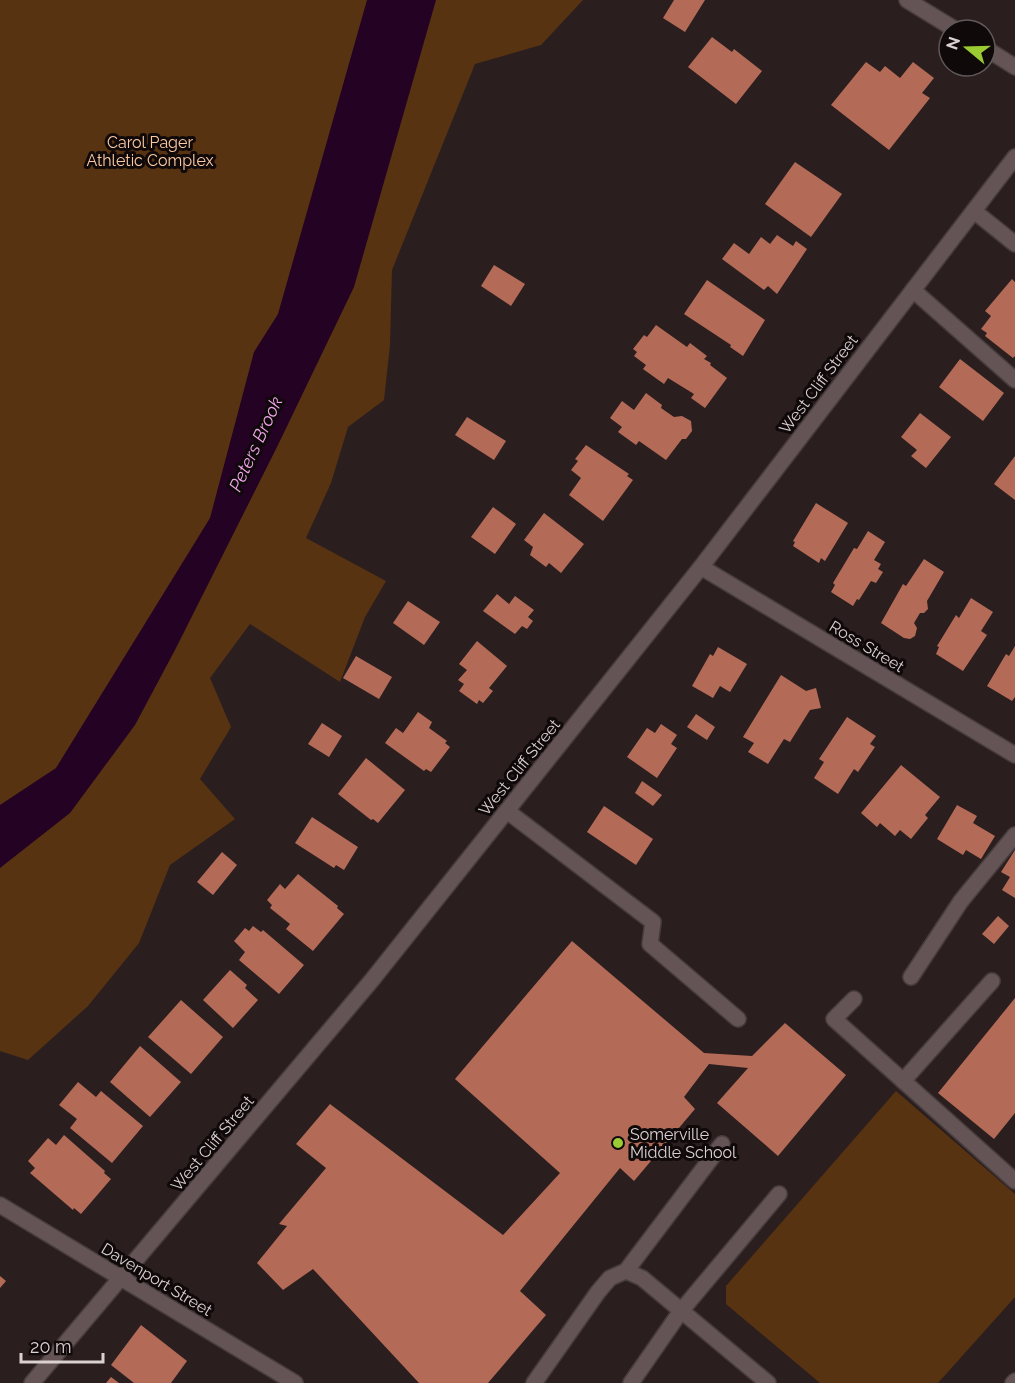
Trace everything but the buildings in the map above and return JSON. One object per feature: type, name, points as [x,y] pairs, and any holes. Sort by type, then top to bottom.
[{"type":"street","points":[[908,0],[937,18]]},
{"type":"street","points":[[997,56],[1015,67]]},
{"type":"street","name":"West Cliff Street","points":[[32,1383],[372,980],[701,567],[1015,157]]},
{"type":"street","points":[[974,211],[1015,244]]},
{"type":"street","points":[[913,290],[1015,380]]},
{"type":"street","name":"Ross Street","points":[[701,567],[1015,755]]},
{"type":"street","points":[[507,811],[653,922],[650,944],[738,1019]]},
{"type":"street","points":[[910,978],[961,901],[1015,835]]},
{"type":"street","points":[[903,1081],[992,981]]},
{"type":"street","points":[[854,999],[834,1019],[1015,1180]]},
{"type":"street","points":[[534,1383],[598,1292],[610,1278],[626,1271],[722,1144]]},
{"type":"street","points":[[631,1383],[681,1311],[779,1194]]},
{"type":"street","name":"Davenport Street","points":[[0,1205],[295,1383]]},
{"type":"street","points":[[626,1271],[642,1278],[768,1383]]},
{"type":"green space","name":"Carol Pager Athletic Complex","points":[[0,0],[583,0],[541,45],[475,64],[392,270],[390,345],[384,400],[348,427],[331,483],[306,538],[386,581],[365,617],[340,682],[250,624],[210,678],[231,727],[200,779],[235,819],[170,865],[139,943],[88,1006],[28,1060],[0,1051]]},
{"type":"green space","points":[[896,1091],[1015,1194],[1015,1297],[938,1383],[820,1383],[726,1304],[726,1286]]},
{"type":"water","name":"Peters Brook","points":[[367,0],[436,0],[354,287],[277,447],[135,725],[70,813],[0,868],[0,805],[56,768],[210,518],[254,352],[278,314]]},
{"type":"place","name":"Somerville Middle School","points":[[618,1143]]}]
